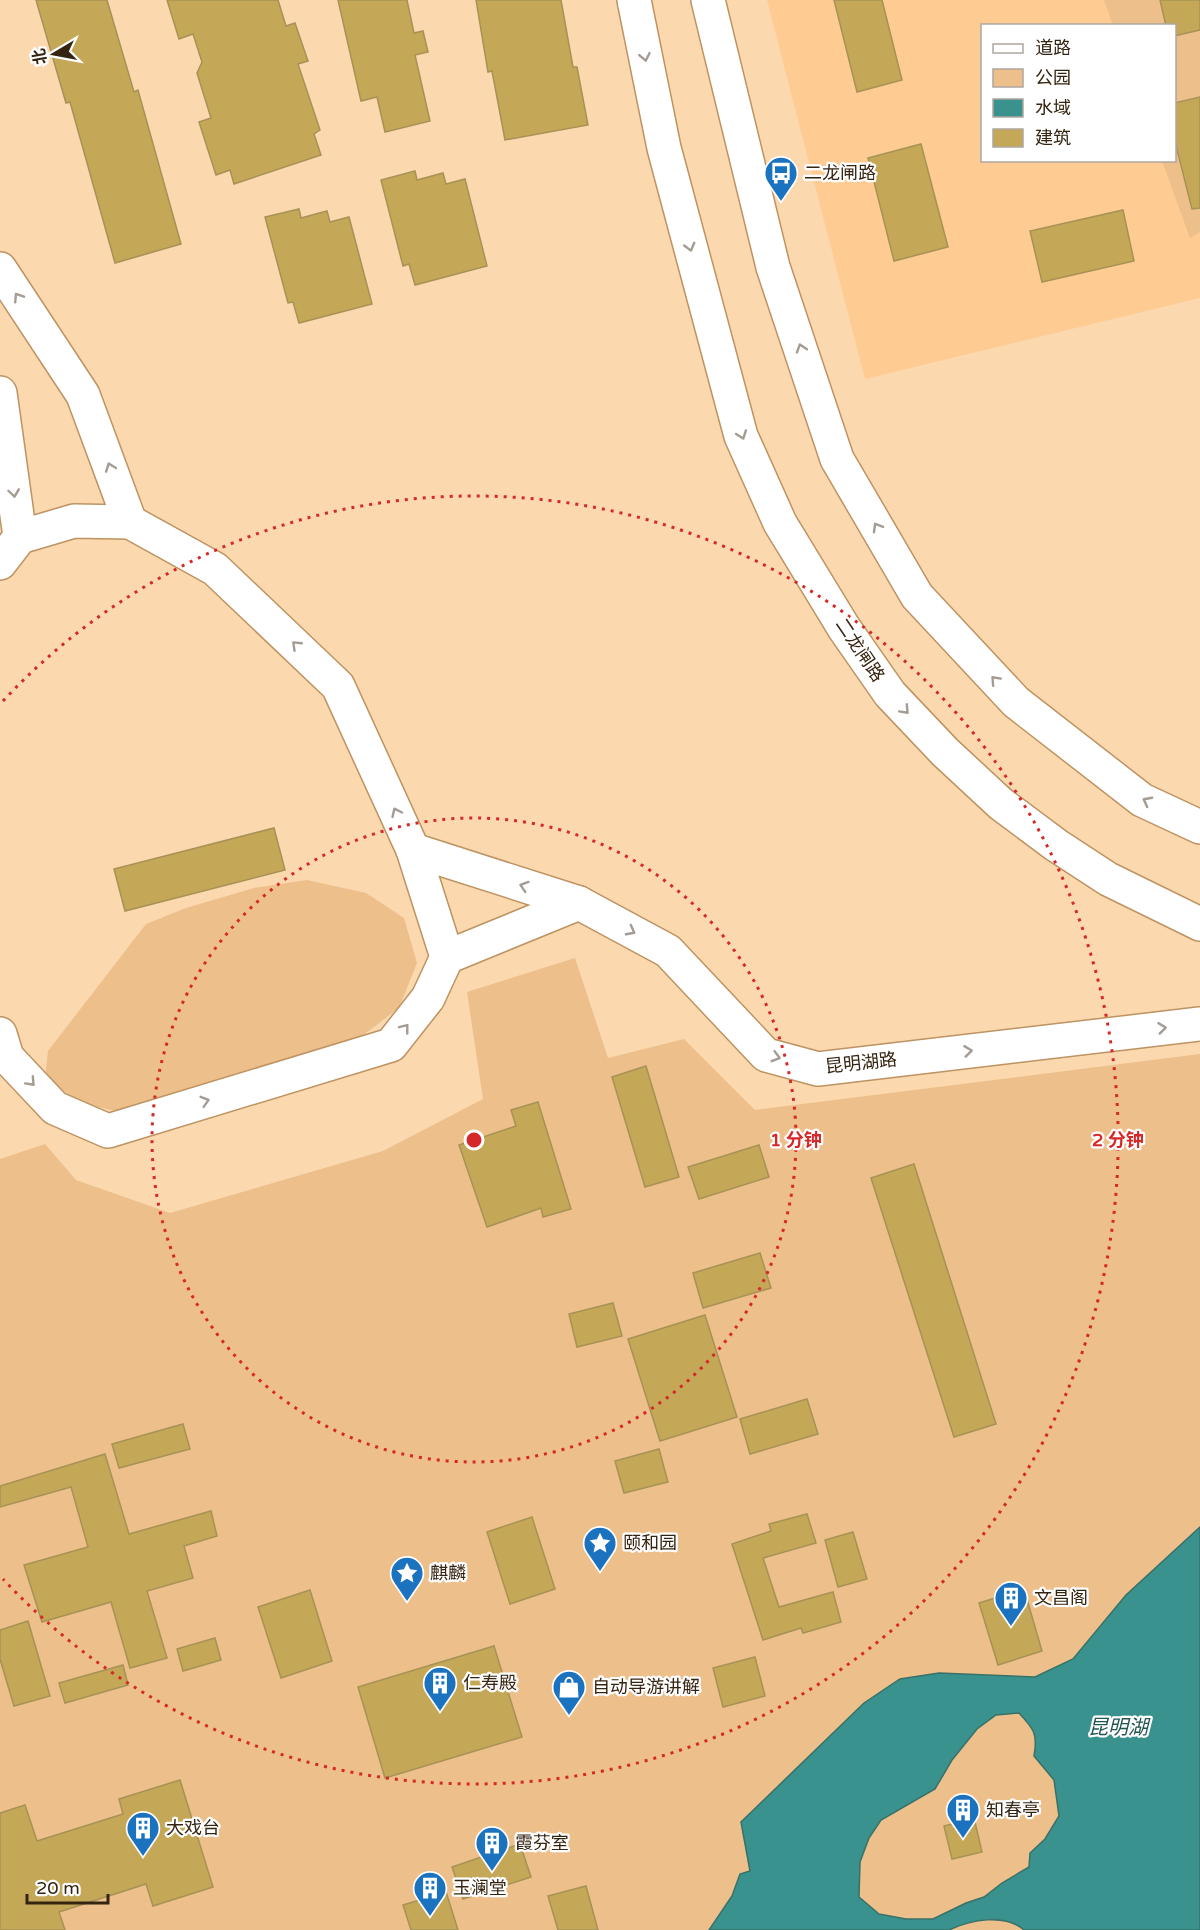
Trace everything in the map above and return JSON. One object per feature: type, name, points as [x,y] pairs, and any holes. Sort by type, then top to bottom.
[{"type":"street","name":"二龙闸路","points":[[634,0],[664,148],[741,436],[780,524],[838,619],[890,694],[945,752],[1000,804],[1108,879],[1200,924]]},
{"type":"street","points":[[708,0],[773,267],[837,459],[917,596],[1016,702],[1142,800],[1200,827]]},
{"type":"street","points":[[0,269],[83,395],[130,522]]},
{"type":"street","points":[[0,393],[20,537]]},
{"type":"street","points":[[0,562],[20,537],[74,521],[130,522],[215,569],[338,686],[413,850],[447,957],[428,998],[391,1045],[108,1131],[55,1108],[7,1057],[0,1034]]},
{"type":"street","name":"昆明湖路","points":[[413,850],[579,903],[668,951],[766,1055],[818,1069],[1200,1024]]},
{"type":"street","points":[[447,957],[579,903]]},
{"type":"shaded area","points":[[767,0],[1200,0],[1200,298],[865,379]]},
{"type":"green space","points":[[1104,0],[1200,0],[1200,232],[1190,238],[1162,162],[1176,162],[1176,24],[1113,24]]},
{"type":"green space","points":[[307,880],[366,893],[404,918],[417,963],[399,1008],[362,1036],[115,1111],[81,1103],[45,1078],[48,1051],[146,924],[186,908],[254,888]]},
{"type":"green space","name":"颐和园","points":[[575,958],[608,1058],[684,1039],[755,1110],[1200,1054],[1200,1930],[0,1930],[0,1159],[45,1144],[76,1180],[170,1213],[383,1151],[483,1099],[467,992]]},
{"type":"water","name":"昆明湖","points":[[1200,1527],[1200,1930],[1024,1930],[1007,1921],[987,1920],[967,1923],[949,1930],[709,1930],[732,1896],[740,1874],[750,1871],[741,1822],[864,1703],[900,1679],[939,1673],[1035,1677],[1073,1659],[1126,1595]],"holes":[[[1019,1713],[1034,1732],[1034,1756],[1054,1780],[1059,1816],[1045,1839],[1030,1853],[1029,1867],[984,1897],[933,1919],[906,1919],[879,1914],[859,1897],[860,1862],[869,1838],[881,1820],[935,1789],[952,1760],[977,1729],[996,1715]]]},
{"type":"building","points":[[36,0],[107,0],[134,92],[138,90],[181,244],[115,263],[70,102],[66,103]]},
{"type":"building","points":[[167,0],[278,0],[286,26],[295,23],[308,61],[298,64],[320,130],[314,134],[321,155],[234,184],[230,170],[216,175],[199,122],[211,118],[197,73],[202,62],[193,34],[179,39]]},
{"type":"building","points":[[338,0],[407,0],[414,33],[423,31],[428,52],[415,55],[430,121],[385,132],[377,97],[361,101]]},
{"type":"building","points":[[476,0],[561,0],[573,67],[577,67],[588,125],[505,140],[492,71],[488,72]]},
{"type":"building","points":[[834,0],[882,0],[902,80],[857,92]]},
{"type":"building","points":[[1160,0],[1200,0],[1200,30],[1176,36],[1176,24],[1166,24]]},
{"type":"building","points":[[1200,97],[1200,208],[1192,209],[1176,146],[1176,103]]},
{"type":"building","points":[[921,144],[948,247],[894,261],[868,158]]},
{"type":"building","points":[[415,171],[417,180],[443,173],[446,184],[465,179],[487,266],[415,285],[409,264],[403,266],[381,180]]},
{"type":"building","points":[[299,209],[301,218],[327,211],[330,222],[349,217],[372,304],[299,323],[293,302],[288,303],[265,217]]},
{"type":"building","points":[[1123,210],[1134,261],[1042,282],[1030,231]]},
{"type":"building","points":[[274,828],[285,870],[125,911],[114,869]]},
{"type":"building","points":[[646,1066],[679,1177],[645,1187],[612,1077]]},
{"type":"building","points":[[538,1102],[571,1209],[543,1217],[541,1208],[487,1227],[459,1145],[516,1126],[511,1110]]},
{"type":"building","points":[[759,1145],[769,1177],[699,1199],[688,1167]]},
{"type":"building","points":[[914,1164],[996,1424],[954,1437],[871,1178]]},
{"type":"building","points":[[760,1253],[771,1288],[703,1308],[693,1273]]},
{"type":"building","points":[[613,1303],[622,1336],[577,1347],[569,1314]]},
{"type":"building","points":[[705,1315],[737,1417],[660,1441],[628,1339]]},
{"type":"building","points":[[807,1399],[818,1434],[750,1454],[740,1419]]},
{"type":"building","points":[[183,1424],[190,1449],[119,1468],[112,1444]]},
{"type":"building","points":[[659,1449],[668,1482],[624,1493],[615,1461]]},
{"type":"building","points":[[105,1454],[129,1534],[211,1511],[217,1536],[184,1546],[193,1578],[147,1591],[167,1658],[130,1668],[111,1602],[42,1622],[24,1565],[88,1547],[71,1487],[0,1507],[0,1486]]},
{"type":"building","points":[[807,1514],[816,1543],[763,1558],[779,1607],[833,1592],[841,1622],[803,1633],[801,1628],[763,1640],[732,1544],[771,1531],[769,1524]]},
{"type":"building","points":[[532,1517],[555,1589],[510,1604],[487,1532]]},
{"type":"building","points":[[853,1532],[867,1579],[838,1587],[825,1540]]},
{"type":"building","name":"文昌阁","points":[[1024,1589],[1042,1651],[998,1665],[979,1603]]},
{"type":"building","points":[[310,1590],[332,1661],[281,1678],[258,1607]]},
{"type":"building","points":[[28,1621],[50,1696],[14,1706],[0,1659],[0,1630]]},
{"type":"building","points":[[215,1638],[221,1660],[183,1671],[177,1649]]},
{"type":"building","name":"仁寿殿","points":[[494,1646],[522,1737],[385,1778],[358,1687]]},
{"type":"building","points":[[755,1657],[765,1696],[723,1707],[713,1668]]},
{"type":"building","points":[[123,1665],[128,1685],[65,1703],[59,1683]]},
{"type":"building","points":[[180,1780],[213,1887],[153,1906],[146,1884],[59,1912],[65,1930],[0,1930],[0,1813],[25,1805],[37,1841],[123,1814],[119,1799]]},
{"type":"building","name":"知春亭","points":[[974,1818],[982,1852],[952,1859],[944,1826]]},
{"type":"building","name":"霞芬室","points":[[520,1844],[531,1877],[463,1899],[452,1867]]},
{"type":"building","points":[[586,1886],[598,1930],[558,1930],[548,1896]]},
{"type":"building","name":"玉澜堂","points":[[446,1892],[458,1930],[411,1930],[403,1905]]},
{"type":"place","name":"二龙闸路","points":[[781,202]]},
{"type":"place","name":"颐和园","points":[[600,1572]]},
{"type":"place","name":"麒麟","points":[[407,1602]]},
{"type":"place","name":"文昌阁","points":[[1011,1627]]},
{"type":"place","name":"仁寿殿","points":[[440,1712]]},
{"type":"place","name":"自动导游讲解","points":[[569,1716]]},
{"type":"place","name":"知春亭","points":[[963,1839]]},
{"type":"place","name":"大戏台","points":[[143,1857]]},
{"type":"place","name":"霞芬室","points":[[492,1872]]},
{"type":"place","name":"玉澜堂","points":[[430,1917]]}]
